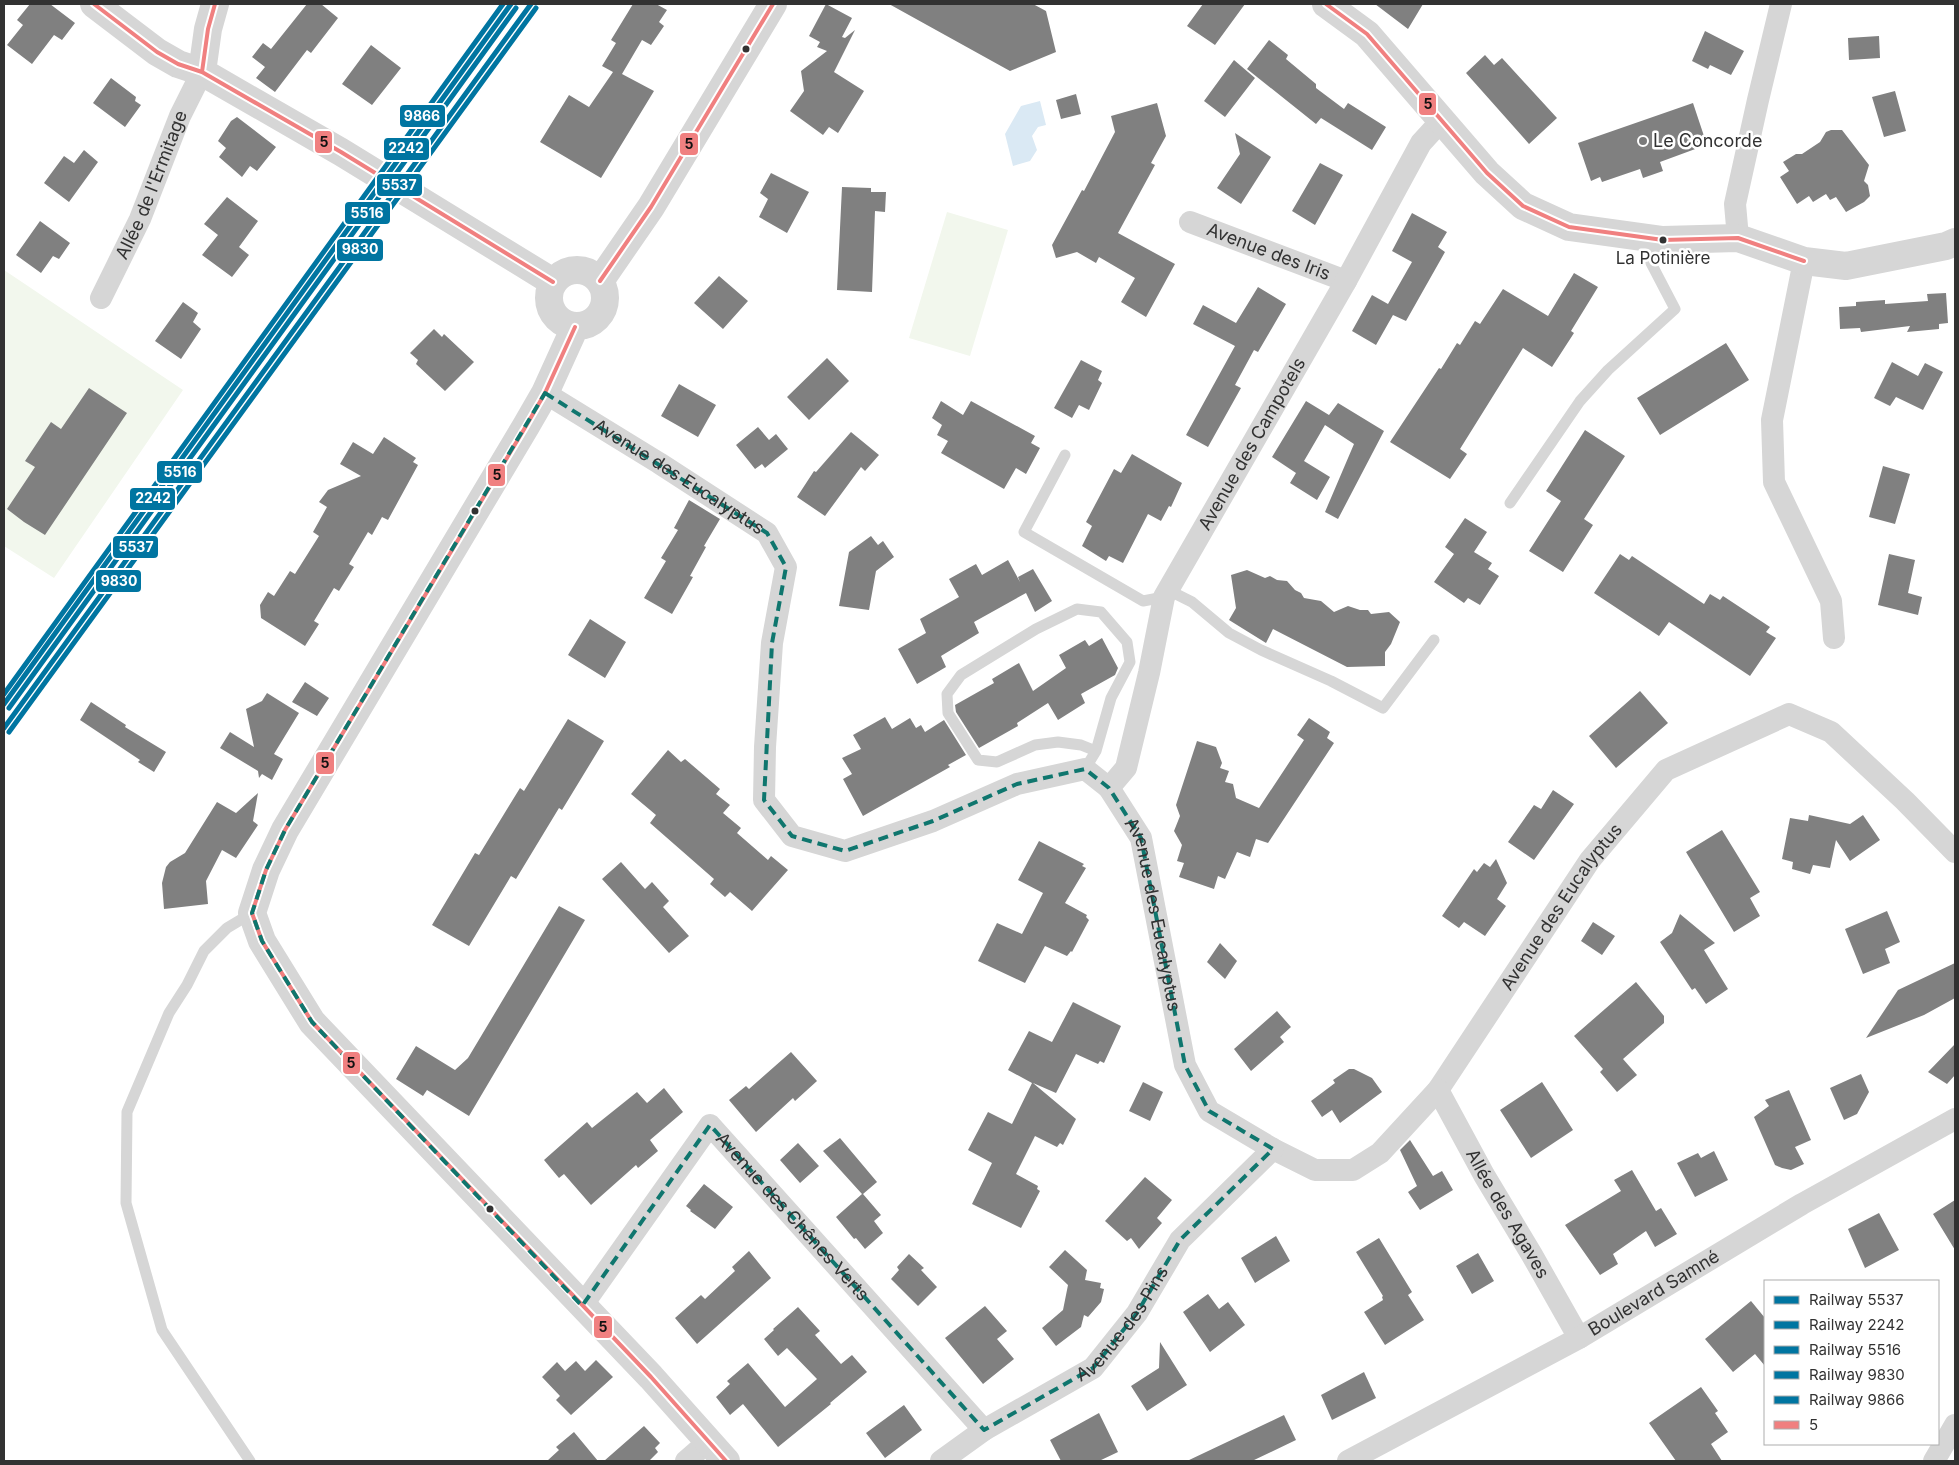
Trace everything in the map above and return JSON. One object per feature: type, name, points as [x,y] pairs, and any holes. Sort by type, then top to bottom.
[{"type":"street","points":[[94,4],[157,52],[178,64],[202,72],[341,152],[553,282]]},
{"type":"street","points":[[202,72],[208,29],[215,4]]},
{"type":"street","points":[[600,281],[651,206],[773,4]]},
{"type":"street","points":[[1326,4],[1367,34],[1487,173],[1523,206],[1569,227],[1651,239],[1738,238],[1804,261],[1846,266],[1946,246],[1955,242]]},
{"type":"street","points":[[1738,238],[1735,204],[1781,4]]},
{"type":"street","name":"Allée de l'Ermitage","points":[[101,298],[140,219],[180,116],[202,72]]},
{"type":"street","name":"Avenue des Campotels","points":[[1109,788],[1126,768],[1166,593],[1346,281],[1421,143],[1442,120]]},
{"type":"street","name":"Avenue des Iris","points":[[1190,222],[1346,281]]},
{"type":"street","points":[[1804,261],[1772,420],[1774,482],[1831,601],[1834,638]]},
{"type":"street","points":[[576,269],[594,275],[600,281],[605,299],[599,316],[584,326],[575,327],[559,320],[553,314],[548,298],[553,282],[559,275],[576,269]]},
{"type":"street","points":[[575,327],[545,393],[285,830],[266,870],[252,913],[262,941],[312,1022],[651,1377],[726,1461]]},
{"type":"street","name":"Avenue des Eucalyptus","points":[[545,393],[659,463],[767,533],[786,567],[772,643],[765,746],[764,800],[792,836],[845,851],[933,821],[1017,784],[1090,760],[1141,838],[1185,1065],[1209,1111],[1273,1149],[1316,1170],[1353,1170],[1380,1153],[1438,1090],[1590,860],[1666,770],[1789,714],[1831,732],[1905,801],[1955,852]]},
{"type":"street","name":"Allée des Agaves","points":[[1438,1090],[1484,1175],[1579,1338]]},
{"type":"street","name":"Boulevard Samné","points":[[1348,1461],[1579,1338],[1802,1204],[1955,1119]]},
{"type":"street","name":"Avenue des Chênes Verts","points":[[582,1306],[710,1124],[984,1430]]},
{"type":"street","name":"Avenue des Pins","points":[[941,1461],[984,1430],[1094,1368],[1137,1313],[1180,1240],[1273,1149]]},
{"type":"street","points":[[1934,1461],[1955,1425]]},
{"type":"street","points":[[686,1461],[709,1441]]},
{"type":"lane","points":[[1510,504],[1580,401],[1608,370],[1675,309],[1651,264],[1651,239]]},
{"type":"lane","points":[[1065,455],[1024,532],[1143,601],[1166,593],[1192,602],[1229,633],[1261,650],[1331,681],[1383,708],[1434,640]]},
{"type":"lane","points":[[1077,609],[1100,612],[1127,642],[1130,662],[1111,698],[1090,760],[1082,745],[1058,742],[1035,745],[997,762],[978,760],[948,713],[947,694],[961,675],[1036,629],[1077,609]]},
{"type":"lane","points":[[250,1461],[162,1330],[126,1204],[127,1112],[169,1013],[187,985],[204,951],[227,928],[252,913]]},
{"type":"highlighted area","points":[[545,393],[767,533],[786,567],[772,643],[764,800],[792,836],[845,851],[933,821],[1017,784],[1085,769],[1109,788],[1141,838],[1185,1065],[1209,1111],[1273,1149],[1180,1240],[1137,1313],[1093,1368],[984,1430],[710,1125],[582,1306],[312,1022],[262,941],[252,913],[266,870],[285,830]]},
{"type":"shaded area","points":[[1040,101],[1046,125],[1038,127],[1032,136],[1037,150],[1030,161],[1013,166],[1005,134],[1021,106]]},
{"type":"shaded area","points":[[947,212],[1008,230],[970,356],[909,338]]},
{"type":"shaded area","points":[[4,270],[183,390],[54,578],[4,546]]},
{"type":"building","points":[[30,4],[50,4],[75,23],[62,40],[54,35],[32,64],[7,45],[23,25],[17,20]]},
{"type":"building","points":[[307,4],[321,4],[338,18],[311,53],[307,50],[275,92],[256,78],[265,67],[252,57],[263,43],[271,49]]},
{"type":"building","points":[[633,4],[656,4],[667,10],[659,22],[664,26],[651,45],[642,40],[622,74],[654,91],[601,178],[540,142],[569,95],[589,107],[613,72],[602,66],[616,43],[611,40]]},
{"type":"building","points":[[826,4],[852,18],[842,37],[845,38],[855,30],[834,72],[864,91],[838,133],[829,127],[823,135],[790,111],[804,91],[801,71],[827,51],[817,47],[820,42],[809,36]]},
{"type":"building","points":[[889,4],[1033,4],[1046,11],[1056,52],[1010,71]]},
{"type":"building","points":[[1203,4],[1245,4],[1215,45],[1187,26]]},
{"type":"building","points":[[1375,4],[1423,4],[1408,29]]},
{"type":"building","points":[[1705,31],[1744,51],[1731,75],[1710,65],[1708,69],[1692,61]]},
{"type":"building","points":[[1879,36],[1880,58],[1849,60],[1848,38]]},
{"type":"building","points":[[1269,40],[1288,55],[1286,59],[1316,84],[1316,88],[1344,109],[1348,103],[1386,127],[1372,150],[1321,118],[1316,124],[1247,69]]},
{"type":"building","points":[[371,45],[401,68],[372,105],[342,84]]},
{"type":"building","points":[[1485,55],[1494,65],[1502,58],[1557,118],[1529,144],[1466,73]]},
{"type":"building","points":[[1234,60],[1255,78],[1225,117],[1204,101]]},
{"type":"building","points":[[111,78],[136,97],[135,101],[141,105],[125,127],[93,103]]},
{"type":"building","points":[[1895,91],[1906,131],[1884,137],[1872,97]]},
{"type":"building","points":[[1076,94],[1081,114],[1061,119],[1056,100]]},
{"type":"building","points":[[1157,103],[1166,136],[1151,163],[1155,165],[1118,233],[1175,264],[1146,317],[1121,302],[1135,278],[1099,257],[1096,263],[1077,252],[1056,258],[1052,245],[1082,190],[1084,191],[1115,132],[1111,116]]},
{"type":"building","name":"Le Concorde","points":[[1693,103],[1705,139],[1696,143],[1698,148],[1660,162],[1663,171],[1643,178],[1640,169],[1602,182],[1600,177],[1591,181],[1578,143]]},
{"type":"building","points":[[237,117],[276,147],[257,171],[250,166],[242,177],[219,157],[226,148],[218,141],[231,121]]},
{"type":"building","points":[[1842,130],[1869,165],[1864,181],[1868,185],[1870,196],[1864,202],[1846,212],[1836,197],[1830,200],[1826,194],[1813,202],[1809,196],[1797,204],[1780,177],[1789,171],[1783,162],[1796,154],[1802,154],[1820,142],[1826,132]]},
{"type":"building","points":[[1235,133],[1271,157],[1241,204],[1217,188],[1240,154]]},
{"type":"building","points":[[84,150],[98,162],[69,202],[44,183],[64,156],[74,163]]},
{"type":"building","points":[[1320,163],[1343,175],[1315,225],[1292,211]]},
{"type":"building","points":[[771,173],[809,192],[787,233],[759,217],[768,199],[760,193]]},
{"type":"building","points":[[842,187],[871,188],[871,192],[886,192],[885,212],[875,211],[872,292],[837,290]]},
{"type":"building","points":[[227,197],[258,221],[239,247],[249,255],[232,277],[202,255],[218,235],[204,224]]},
{"type":"building","points":[[1412,213],[1447,232],[1438,247],[1445,252],[1406,321],[1393,315],[1376,345],[1352,331],[1372,295],[1388,304],[1412,262],[1392,251]]},
{"type":"building","points":[[40,221],[70,243],[59,259],[53,256],[41,273],[16,255]]},
{"type":"building","points":[[1574,273],[1598,287],[1571,331],[1574,333],[1552,367],[1523,348],[1460,449],[1467,454],[1450,479],[1390,442],[1457,343],[1460,345],[1475,321],[1480,324],[1503,289],[1548,316]]},
{"type":"building","points":[[719,276],[748,301],[723,329],[694,303]]},
{"type":"building","points":[[1258,287],[1286,304],[1258,352],[1254,350],[1235,385],[1241,388],[1208,447],[1186,435],[1235,346],[1193,324],[1203,305],[1236,323]]},
{"type":"building","points":[[1946,293],[1948,323],[1939,324],[1939,329],[1907,332],[1910,326],[1861,332],[1860,328],[1840,329],[1839,307],[1856,306],[1856,302],[1885,300],[1885,304],[1928,301],[1927,294]]},
{"type":"building","points":[[183,302],[198,313],[193,322],[201,329],[181,359],[155,341]]},
{"type":"building","points":[[434,329],[442,337],[444,334],[474,362],[445,391],[416,364],[418,360],[410,353]]},
{"type":"building","points":[[1726,343],[1749,380],[1660,435],[1637,398]]},
{"type":"building","points":[[827,358],[849,381],[809,420],[787,397]]},
{"type":"building","points":[[1081,360],[1102,371],[1098,380],[1102,383],[1089,410],[1079,405],[1072,418],[1054,408]]},
{"type":"building","points":[[1892,362],[1918,376],[1925,363],[1943,372],[1923,410],[1896,397],[1890,406],[1874,398]]},
{"type":"building","points":[[679,384],[716,405],[698,437],[661,416]]},
{"type":"building","points":[[89,388],[127,413],[45,535],[7,509],[35,467],[25,461],[51,422],[61,429]]},
{"type":"building","points":[[941,401],[963,415],[971,401],[1035,436],[1031,443],[1040,448],[1026,474],[1016,468],[1004,489],[941,453],[948,441],[937,435],[942,425],[932,418]]},
{"type":"building","points":[[1306,401],[1329,415],[1338,403],[1384,431],[1338,519],[1325,512],[1354,444],[1325,425],[1304,461],[1330,477],[1317,500],[1290,483],[1296,473],[1272,457]]},
{"type":"building","points":[[758,427],[769,440],[776,434],[788,449],[765,468],[762,464],[755,469],[736,445]]},
{"type":"building","points":[[1585,430],[1625,456],[1584,519],[1593,525],[1563,572],[1529,551],[1561,501],[1546,491]]},
{"type":"building","points":[[851,432],[879,455],[865,471],[861,467],[825,516],[797,497],[814,471],[816,472]]},
{"type":"building","points":[[384,437],[416,458],[413,462],[418,465],[388,520],[382,517],[372,535],[368,532],[349,564],[354,567],[339,591],[334,588],[314,621],[319,624],[305,646],[261,618],[260,605],[268,592],[274,596],[290,571],[295,574],[319,536],[313,532],[327,507],[319,502],[328,490],[361,476],[340,464],[353,442],[373,454]]},
{"type":"building","points":[[1132,454],[1182,483],[1171,507],[1169,506],[1161,521],[1148,514],[1123,563],[1109,556],[1106,561],[1082,546],[1092,526],[1086,522],[1114,469],[1121,473]]},
{"type":"building","points":[[1883,466],[1910,474],[1895,524],[1869,517]]},
{"type":"building","points":[[689,500],[720,519],[704,546],[706,547],[690,576],[693,577],[672,614],[644,598],[666,561],[661,558],[678,530],[674,528]]},
{"type":"building","points":[[1465,518],[1487,532],[1474,552],[1492,563],[1488,569],[1499,576],[1480,605],[1468,598],[1464,603],[1434,582],[1454,554],[1445,547]]},
{"type":"building","points":[[871,536],[878,545],[883,541],[894,557],[876,571],[869,610],[839,606],[849,552]]},
{"type":"building","points":[[1620,554],[1629,560],[1632,556],[1704,604],[1710,594],[1720,600],[1723,596],[1770,627],[1766,632],[1776,638],[1750,676],[1669,622],[1659,636],[1594,593]]},
{"type":"building","points":[[1889,554],[1915,560],[1908,593],[1922,597],[1918,615],[1878,605]]},
{"type":"building","points":[[1008,560],[1020,582],[1018,577],[1033,569],[1052,601],[1035,612],[1026,593],[974,622],[979,633],[941,656],[946,667],[917,684],[898,649],[926,633],[920,619],[959,597],[949,579],[976,564],[982,575]]},
{"type":"building","points":[[1247,570],[1265,578],[1270,576],[1277,580],[1287,581],[1304,598],[1321,601],[1334,612],[1348,606],[1360,610],[1368,610],[1371,614],[1389,612],[1400,622],[1391,644],[1385,652],[1385,666],[1347,667],[1273,629],[1266,643],[1229,620],[1236,608],[1231,575]]},
{"type":"building","points":[[590,619],[626,642],[605,678],[568,655]]},
{"type":"building","points":[[1102,638],[1118,668],[1115,675],[1081,694],[1085,703],[1058,720],[1048,703],[1017,723],[1018,726],[979,748],[956,712],[955,705],[994,683],[992,679],[1019,663],[1033,691],[1066,668],[1059,655],[1085,640],[1089,646]]},
{"type":"building","points":[[305,682],[329,698],[317,716],[292,702]]},
{"type":"building","points":[[1640,691],[1668,723],[1616,768],[1589,736]]},
{"type":"building","points":[[267,693],[299,713],[274,754],[283,759],[272,780],[262,774],[259,778],[258,771],[220,748],[230,732],[254,747],[246,709],[262,701]]},
{"type":"building","points":[[91,702],[126,725],[125,727],[166,752],[154,772],[138,762],[140,760],[80,720]]},
{"type":"building","points":[[885,717],[892,729],[910,718],[916,728],[921,725],[925,732],[944,720],[966,755],[948,765],[950,767],[863,816],[843,779],[852,774],[842,758],[861,749],[853,735]]},
{"type":"building","points":[[1309,718],[1330,732],[1327,738],[1334,743],[1268,843],[1256,839],[1250,857],[1237,852],[1225,879],[1218,876],[1214,889],[1179,877],[1184,863],[1177,861],[1182,845],[1174,831],[1180,816],[1176,805],[1197,741],[1216,747],[1222,763],[1220,768],[1229,771],[1225,782],[1233,784],[1236,798],[1259,808],[1304,740],[1297,735]]},
{"type":"building","points":[[568,719],[604,741],[562,810],[559,808],[516,879],[511,876],[469,946],[432,925],[475,853],[479,855],[520,788],[524,791]]},
{"type":"building","points":[[668,750],[681,762],[685,759],[720,789],[716,794],[730,805],[723,813],[741,828],[737,833],[768,860],[771,856],[788,870],[752,911],[730,892],[725,897],[710,884],[714,879],[650,823],[656,815],[631,794]]},
{"type":"building","points":[[1553,790],[1574,804],[1534,860],[1508,842],[1534,805],[1541,809]]},
{"type":"building","points":[[258,793],[253,821],[258,825],[236,858],[222,850],[206,881],[208,904],[164,909],[162,883],[166,867],[170,862],[185,853],[217,802],[236,813]]},
{"type":"building","points":[[1809,815],[1850,824],[1863,815],[1880,840],[1850,861],[1836,840],[1830,868],[1813,865],[1810,874],[1792,869],[1793,862],[1782,859],[1790,818],[1808,821]]},
{"type":"building","points":[[1722,830],[1760,892],[1750,898],[1760,916],[1734,932],[1686,852]]},
{"type":"building","points":[[1039,841],[1084,864],[1082,866],[1086,868],[1065,903],[1087,915],[1086,917],[1089,920],[1072,952],[1067,956],[1045,946],[1025,983],[978,961],[997,923],[1022,934],[1043,893],[1018,880]]},
{"type":"building","points":[[1496,859],[1507,883],[1497,899],[1506,906],[1485,936],[1464,922],[1459,928],[1442,916],[1474,869],[1477,872],[1484,863],[1490,867]]},
{"type":"building","points":[[621,862],[645,889],[652,882],[669,901],[663,907],[689,936],[669,953],[602,879]]},
{"type":"building","points":[[559,906],[585,920],[469,1116],[427,1090],[423,1096],[396,1079],[416,1046],[455,1070],[468,1058]]},
{"type":"building","points":[[1887,911],[1900,942],[1885,949],[1890,963],[1863,974],[1845,929]]},
{"type":"building","points":[[1680,914],[1715,943],[1704,950],[1728,989],[1706,1004],[1695,988],[1692,990],[1660,942],[1672,933]]},
{"type":"building","points":[[1593,922],[1615,936],[1602,955],[1581,941]]},
{"type":"building","points":[[1220,943],[1237,961],[1225,979],[1207,962]]},
{"type":"building","points":[[1955,963],[1955,998],[1924,1015],[1866,1038],[1898,990]]},
{"type":"building","points":[[1636,982],[1664,1016],[1664,1023],[1623,1059],[1637,1075],[1617,1092],[1600,1072],[1603,1069],[1574,1036]]},
{"type":"building","points":[[1073,1002],[1121,1026],[1104,1063],[1100,1061],[1098,1064],[1076,1054],[1056,1093],[1033,1083],[1076,1119],[1063,1145],[1060,1143],[1057,1147],[1035,1136],[1016,1174],[1038,1186],[1037,1189],[1040,1191],[1021,1228],[972,1204],[992,1163],[968,1150],[988,1112],[1012,1124],[1032,1083],[1008,1070],[1029,1031],[1052,1042]]},
{"type":"building","points":[[1277,1011],[1291,1027],[1280,1037],[1284,1042],[1251,1071],[1234,1049]]},
{"type":"building","points":[[1955,1044],[1955,1075],[1947,1084],[1928,1072]]},
{"type":"building","points":[[791,1052],[817,1081],[795,1101],[793,1098],[756,1132],[729,1100],[746,1086],[749,1089]]},
{"type":"building","points":[[1349,1069],[1354,1069],[1372,1078],[1382,1092],[1340,1123],[1332,1110],[1322,1117],[1311,1101],[1335,1083],[1333,1080]]},
{"type":"building","points":[[1861,1074],[1869,1092],[1857,1114],[1844,1120],[1830,1088]]},
{"type":"building","points":[[1143,1082],[1163,1092],[1150,1121],[1129,1111]]},
{"type":"building","points":[[1542,1082],[1573,1130],[1531,1158],[1500,1110]]},
{"type":"building","points":[[664,1088],[683,1112],[650,1140],[658,1151],[638,1168],[636,1165],[591,1205],[564,1174],[559,1178],[544,1160],[587,1122],[592,1128],[637,1092],[647,1103]]},
{"type":"building","points":[[1789,1090],[1811,1140],[1795,1147],[1804,1164],[1791,1170],[1775,1165],[1754,1117],[1769,1106],[1765,1100]]},
{"type":"building","points":[[840,1138],[877,1182],[863,1194],[881,1215],[874,1221],[883,1233],[865,1249],[836,1217],[862,1194],[823,1151]]},
{"type":"building","points":[[1410,1140],[1433,1176],[1442,1171],[1453,1190],[1420,1210],[1408,1192],[1417,1186],[1400,1150]]},
{"type":"building","points":[[798,1143],[819,1166],[800,1183],[780,1160]]},
{"type":"building","points":[[1714,1151],[1728,1180],[1695,1197],[1677,1163],[1698,1153],[1701,1158]]},
{"type":"building","points":[[1632,1170],[1656,1211],[1661,1208],[1677,1234],[1655,1247],[1646,1231],[1613,1254],[1618,1264],[1600,1275],[1565,1225],[1621,1191],[1614,1180]]},
{"type":"building","points":[[1145,1177],[1172,1200],[1157,1218],[1162,1223],[1139,1249],[1131,1238],[1127,1241],[1105,1221]]},
{"type":"building","points":[[704,1184],[733,1207],[715,1229],[686,1206]]},
{"type":"building","points":[[1955,1200],[1955,1250],[1933,1214]]},
{"type":"building","points":[[1879,1213],[1899,1250],[1865,1268],[1848,1229]]},
{"type":"building","points":[[1276,1236],[1290,1261],[1255,1283],[1241,1258]]},
{"type":"building","points":[[1379,1238],[1412,1292],[1408,1295],[1424,1320],[1385,1345],[1364,1312],[1383,1300],[1383,1296],[1356,1252]]},
{"type":"building","points":[[1065,1250],[1087,1270],[1085,1280],[1101,1283],[1100,1288],[1104,1289],[1101,1302],[1088,1317],[1084,1315],[1081,1327],[1056,1346],[1042,1328],[1063,1310],[1068,1285],[1049,1267]]},
{"type":"building","points":[[749,1251],[771,1278],[697,1344],[675,1318],[701,1295],[705,1299],[735,1271],[732,1267]]},
{"type":"building","points":[[1478,1253],[1494,1281],[1472,1294],[1456,1266]]},
{"type":"building","points":[[909,1254],[924,1268],[921,1270],[937,1287],[918,1306],[891,1279],[899,1270],[897,1267]]},
{"type":"building","points":[[1208,1294],[1219,1309],[1228,1302],[1245,1325],[1210,1352],[1183,1312]]},
{"type":"building","points":[[1751,1301],[1764,1317],[1764,1365],[1755,1354],[1733,1372],[1705,1339]]},
{"type":"building","points":[[985,1306],[1007,1331],[997,1339],[1014,1359],[983,1384],[945,1338]]},
{"type":"building","points":[[798,1307],[820,1331],[815,1335],[841,1364],[852,1355],[867,1372],[778,1447],[743,1404],[730,1415],[716,1397],[730,1384],[727,1381],[748,1363],[785,1407],[817,1379],[787,1348],[778,1356],[764,1339]]},
{"type":"building","points":[[1160,1342],[1187,1385],[1147,1411],[1131,1386],[1159,1368]]},
{"type":"building","points":[[596,1360],[613,1377],[571,1415],[556,1400],[560,1396],[542,1377],[557,1362],[565,1371],[576,1361],[585,1371]]},
{"type":"building","points":[[1364,1372],[1376,1398],[1332,1420],[1321,1395]]},
{"type":"building","points":[[1701,1387],[1718,1411],[1715,1413],[1728,1432],[1711,1444],[1722,1461],[1676,1461],[1649,1423]]},
{"type":"building","points":[[904,1405],[922,1430],[885,1458],[866,1433]]},
{"type":"building","points":[[1099,1413],[1118,1452],[1099,1461],[1061,1461],[1050,1440]]},
{"type":"building","points":[[1284,1415],[1296,1440],[1252,1461],[1187,1461]]},
{"type":"building","points":[[644,1426],[660,1443],[655,1448],[658,1452],[649,1461],[604,1461]]},
{"type":"building","points":[[574,1432],[598,1461],[547,1461],[559,1450],[556,1447]]},
{"type":"rail line","name":"9866","points":[[4,694],[503,4]]},
{"type":"rail line","name":"2242","points":[[4,704],[511,4]]},
{"type":"rail line","name":"5537","points":[[4,728],[531,4]]},
{"type":"rail line","name":"5516","points":[[9,708],[516,8]]},
{"type":"rail line","name":"9830","points":[[9,732],[536,8]]},
{"type":"transit line","name":"5","points":[[94,4],[157,52],[178,64],[202,72],[341,152],[553,282]]},
{"type":"transit line","name":"5","points":[[202,72],[208,29],[215,4]]},
{"type":"transit line","name":"5","points":[[600,281],[651,207],[773,4]]},
{"type":"transit line","name":"5","points":[[1326,4],[1367,34],[1487,173],[1523,206],[1569,227],[1663,240],[1738,238],[1804,261]]},
{"type":"transit line","name":"5","points":[[252,913],[266,870],[285,830],[526,426],[545,393],[575,327]]},
{"type":"transit line","name":"5","points":[[252,913],[262,941],[312,1022],[651,1377],[726,1461]]},
{"type":"place","name":"Le Concorde","points":[[1643,141]]},
{"type":"place","name":"La Potinière","points":[[1663,240]]}]
